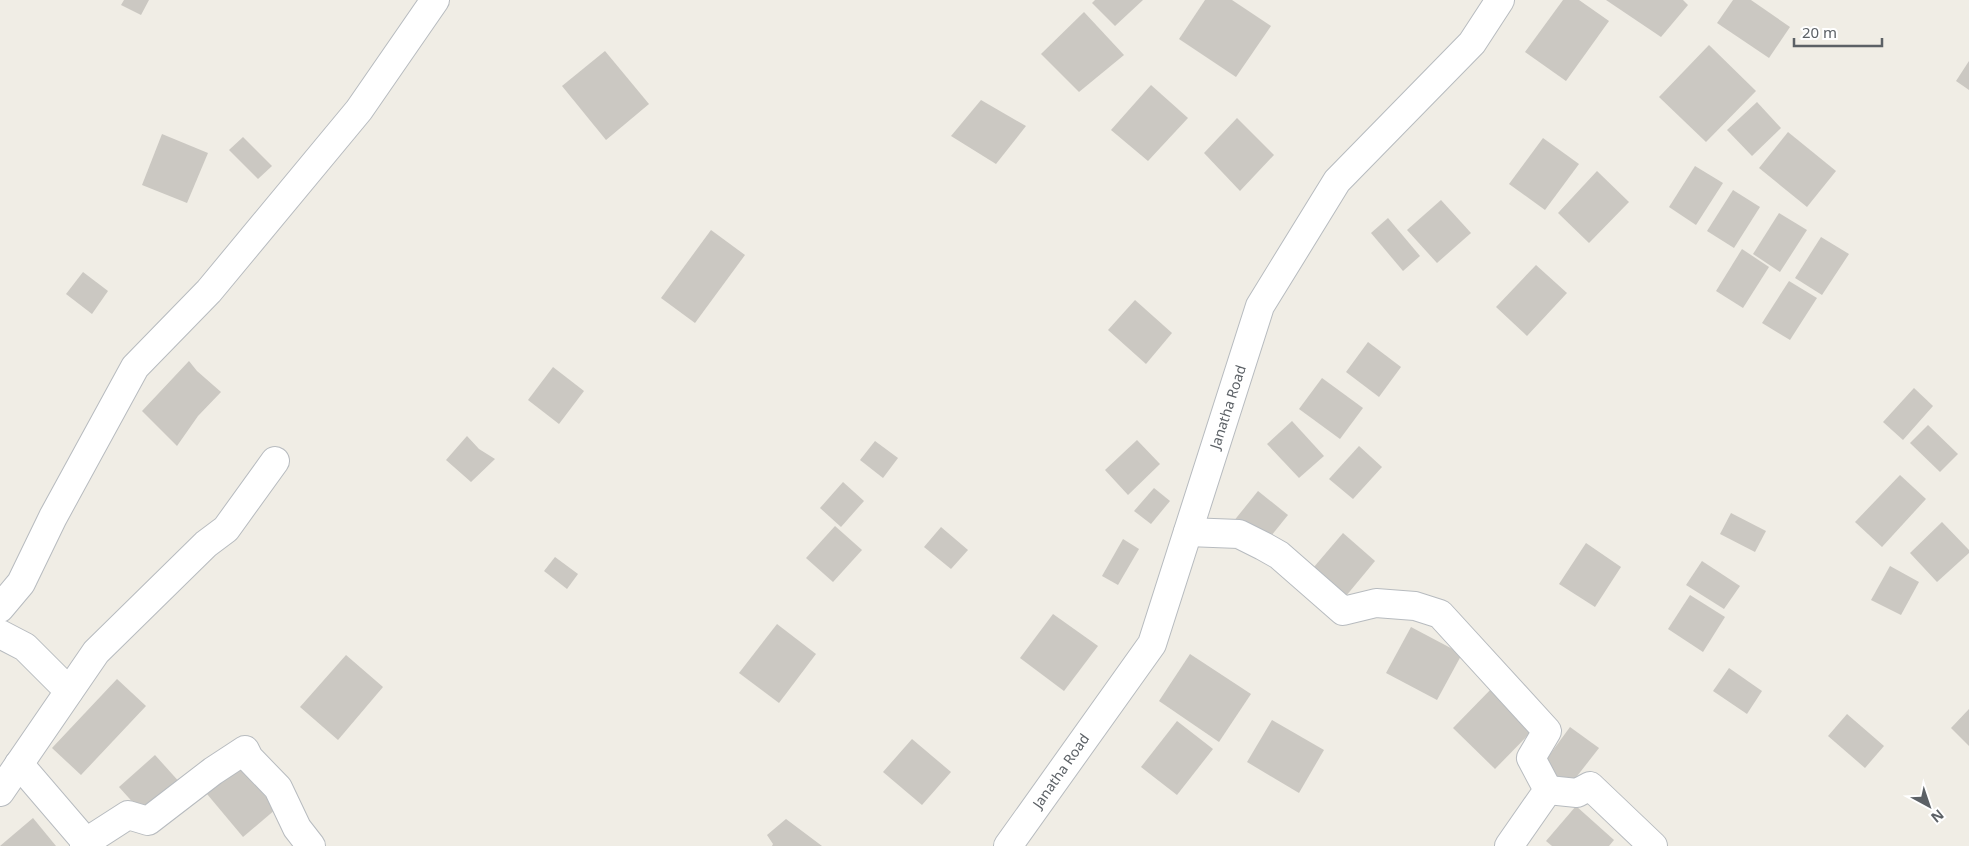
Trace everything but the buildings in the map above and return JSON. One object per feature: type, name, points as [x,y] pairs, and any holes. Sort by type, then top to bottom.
[{"type":"street","points":[[0,608],[21,583],[53,517],[135,367],[209,291],[359,110],[435,0]]},
{"type":"street","name":"Janatha Road","points":[[1008,846],[1152,644],[1260,306],[1337,181],[1472,42],[1500,0]]},
{"type":"street","points":[[0,792],[96,652],[206,544],[226,529],[276,461]]},
{"type":"street","points":[[1188,532],[1239,534],[1255,542],[1279,555],[1343,611],[1376,602],[1415,606],[1440,614],[1547,731],[1531,758],[1548,790]]},
{"type":"street","points":[[0,634],[24,646],[69,691]]},
{"type":"street","points":[[19,764],[85,844],[128,815],[148,821],[213,771],[245,750],[249,758],[278,788],[297,828],[311,846]]},
{"type":"street","points":[[1548,790],[1577,793],[1590,786],[1653,846]]},
{"type":"street","points":[[1509,846],[1548,790]]}]
